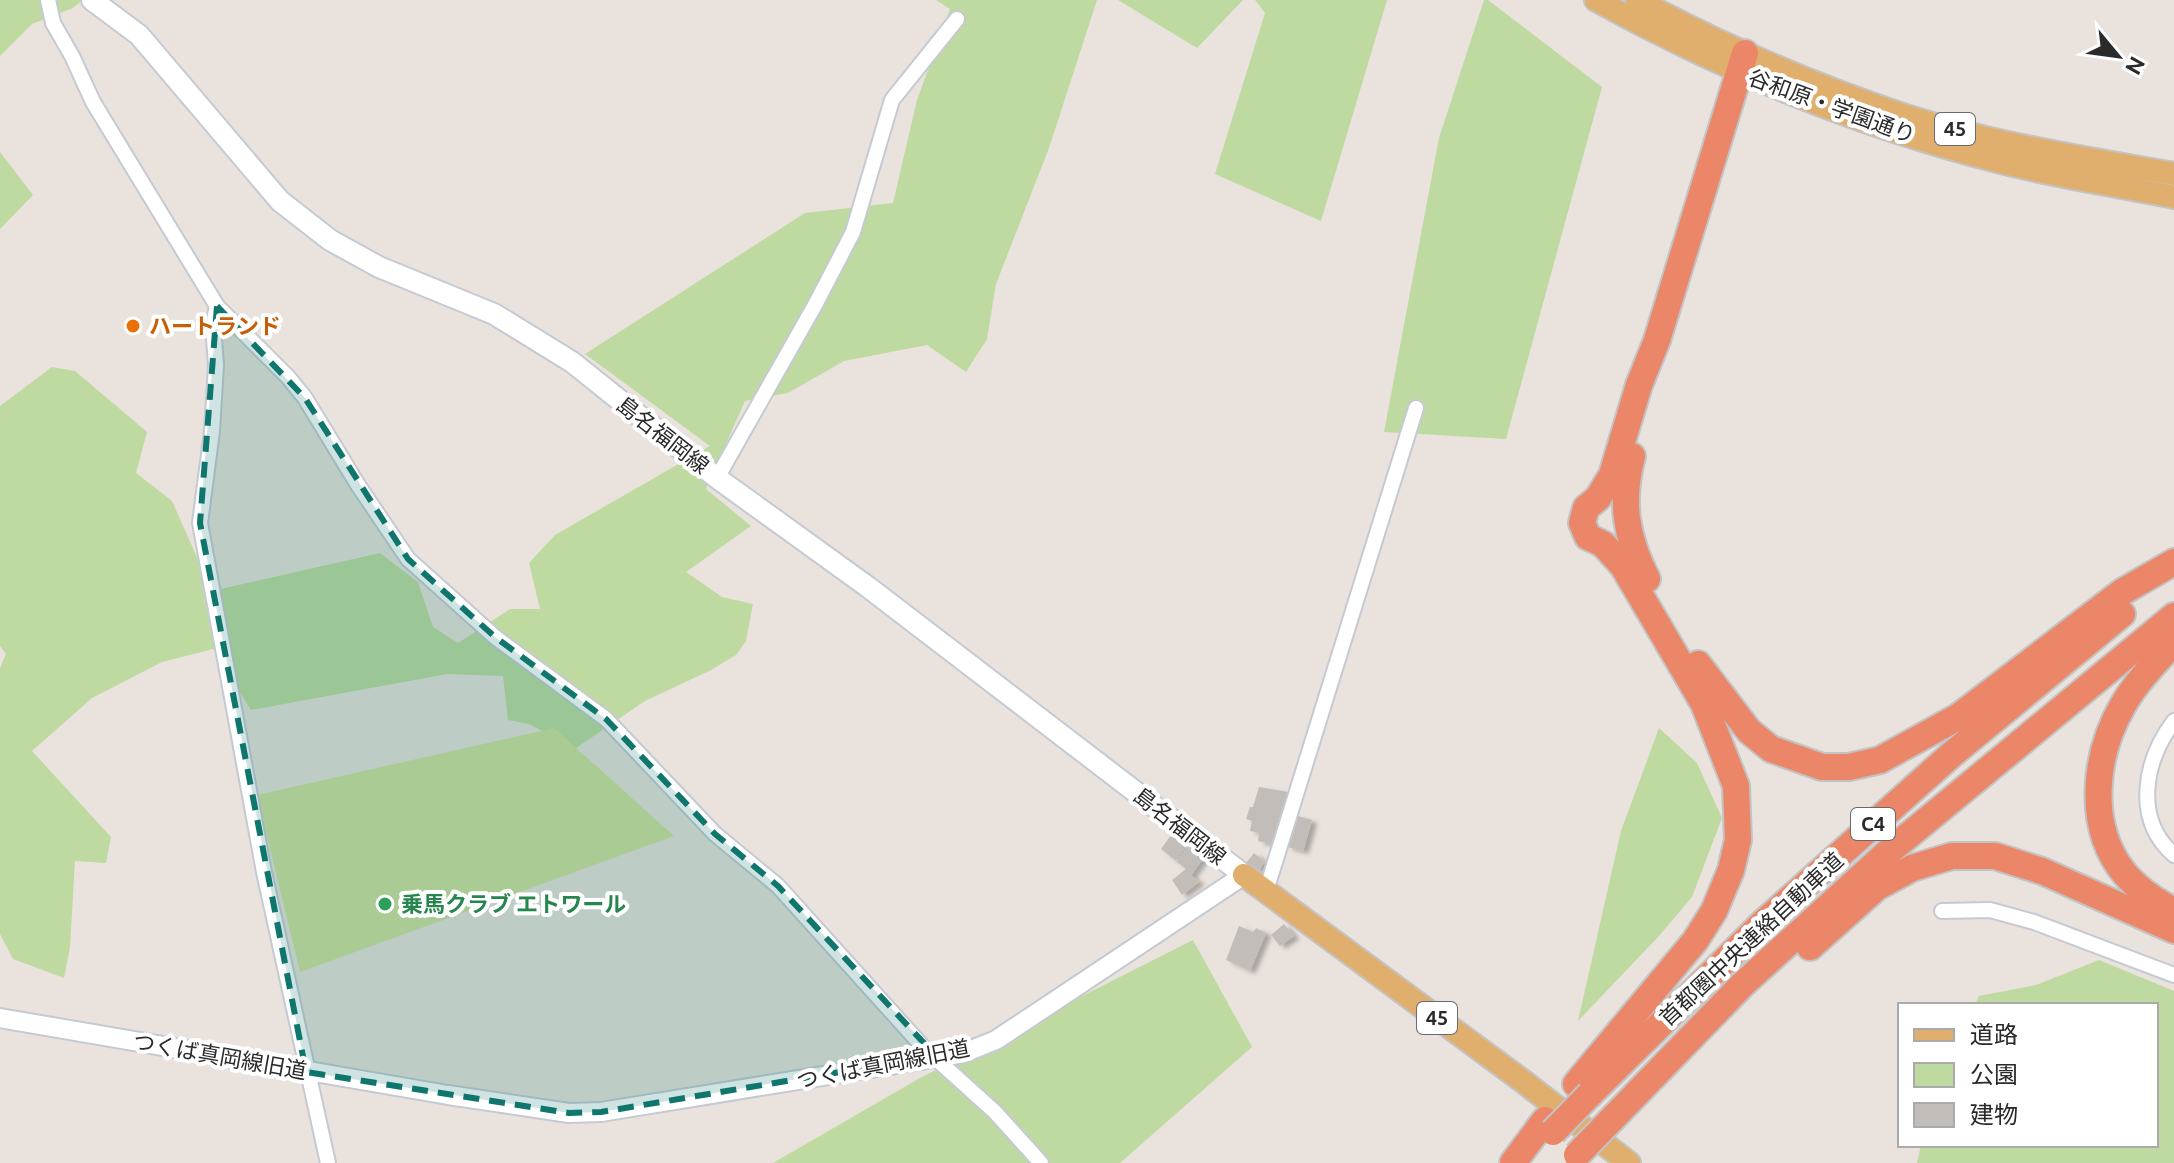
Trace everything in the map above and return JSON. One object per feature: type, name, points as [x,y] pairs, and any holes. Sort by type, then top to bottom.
[{"type":"highway","points":[[1583,1089],[1695,941],[1714,911],[1731,870],[1738,840],[1736,786],[1704,704],[1623,566],[1603,544],[1588,537],[1582,523],[1586,508],[1598,498],[1612,475],[1742,62]]},
{"type":"highway","points":[[1657,340],[1651,394],[1625,489],[1631,545],[1694,658],[1728,707],[1749,731],[1771,749],[1793,759],[1822,767],[1849,767],[1880,760],[1917,741],[1958,717],[2122,592],[2174,562]]},
{"type":"highway","name":"首都圏中央連絡自動車道","points":[[1524,1163],[1549,1126],[1583,1089],[1762,924],[1951,755],[2174,574]]},
{"type":"highway","name":"首都圏中央連絡自動車道","points":[[1578,1160],[1742,985],[1886,854],[2174,616]]},
{"type":"highway","points":[[2174,643],[2152,665],[2123,704],[2108,736],[2099,778],[2102,828],[2113,856],[2135,884],[2174,911]]},
{"type":"highway","points":[[1617,1121],[1877,887],[1912,868],[1952,856],[1995,856],[2042,871],[2174,930]]},
{"type":"highway","points":[[1513,1163],[1549,1126]]},
{"type":"main road","name":"島名福岡線","points":[[92,0],[139,35],[280,201],[306,224],[379,267],[494,314],[572,362],[717,478],[881,597],[1244,875]]},
{"type":"main road","name":"谷和原・学園通り","points":[[1596,0],[1648,29],[1742,62],[1813,82],[1901,115],[2077,157],[2174,174]]},
{"type":"main road","name":"谷和原・学園通り","points":[[1637,0],[1816,104],[2002,163],[2174,197]]},
{"type":"main road","name":"45","points":[[1244,875],[1629,1163]]},
{"type":"street","points":[[48,0],[53,23],[93,102],[217,306],[305,398],[408,559],[495,637],[606,719],[715,834],[778,886],[924,1048],[995,1112],[1041,1163]]},
{"type":"street","points":[[717,478],[853,232],[892,100],[957,19]]},
{"type":"street","points":[[217,306],[213,325],[216,365],[212,431],[200,523],[264,872],[328,1163]]},
{"type":"street","points":[[1266,891],[1416,408]]},
{"type":"street","points":[[2174,721],[2156,754],[2146,802],[2150,824],[2174,855]]},
{"type":"street","name":"つくば真岡線旧道","points":[[0,1018],[306,1072],[569,1113],[601,1112],[964,1053],[996,1040],[1244,875]]},
{"type":"street","points":[[1942,911],[1990,910],[2034,922],[2174,975]]},
{"type":"highlighted area","points":[[217,306],[305,398],[408,559],[495,637],[606,719],[715,834],[778,886],[936,1056],[601,1112],[569,1113],[306,1072],[200,523]]},
{"type":"green space","points":[[0,0],[83,0],[73,8],[32,24],[0,56]]},
{"type":"green space","points":[[936,0],[1097,0],[1049,148],[996,284],[987,339],[966,372],[927,345],[844,361],[788,393],[745,401],[706,489],[751,526],[686,572],[722,597],[753,604],[746,641],[736,655],[645,701],[576,748],[529,724],[508,720],[503,676],[447,674],[251,710],[213,649],[162,662],[92,698],[32,751],[111,837],[106,863],[75,861],[70,947],[64,978],[13,959],[0,934],[0,668],[6,654],[0,646],[0,406],[52,367],[75,371],[147,432],[136,473],[172,501],[212,591],[380,553],[418,582],[433,627],[458,643],[510,609],[540,609],[529,563],[555,535],[710,446],[585,354],[805,213],[893,203],[917,100],[950,9]]},
{"type":"green space","points":[[1118,0],[1243,0],[1197,48]]},
{"type":"green space","points":[[1255,0],[1387,0],[1321,221],[1215,174],[1265,13]]},
{"type":"green space","points":[[1484,0],[1602,87],[1506,439],[1384,432],[1439,138]]},
{"type":"green space","points":[[0,152],[33,195],[0,229]]},
{"type":"green space","name":"乗馬クラブ エトワール","points":[[554,728],[674,836],[300,972],[257,795]]},
{"type":"green space","points":[[1659,728],[1697,763],[1722,818],[1692,897],[1578,1021],[1621,831]]},
{"type":"green space","points":[[1193,940],[1252,1047],[1120,1163],[773,1163],[920,1078]]},
{"type":"green space","points":[[2099,960],[2174,991],[2174,1163],[1917,1163],[1921,1147],[2158,1147],[2158,1003],[1976,1003],[1979,996],[2036,985]]},
{"type":"building","points":[[1259,787],[1288,792],[1272,844],[1258,841],[1259,833],[1250,831],[1252,821],[1246,819]]},
{"type":"building","points":[[1298,816],[1312,820],[1303,851],[1287,847]]},
{"type":"building","points":[[1171,835],[1186,846],[1176,861],[1161,849]]},
{"type":"building","points":[[1187,847],[1203,859],[1191,875],[1199,882],[1182,895],[1172,880],[1186,869],[1177,862]]},
{"type":"building","points":[[1254,853],[1265,862],[1258,871],[1246,863]]},
{"type":"building","points":[[1284,924],[1294,936],[1280,946],[1271,935]]},
{"type":"building","points":[[1239,926],[1266,933],[1250,971],[1226,960]]},
{"type":"place","name":"ハートランド","points":[[133,326]]},
{"type":"place","name":"乗馬クラブ エトワール","points":[[385,904]]}]
